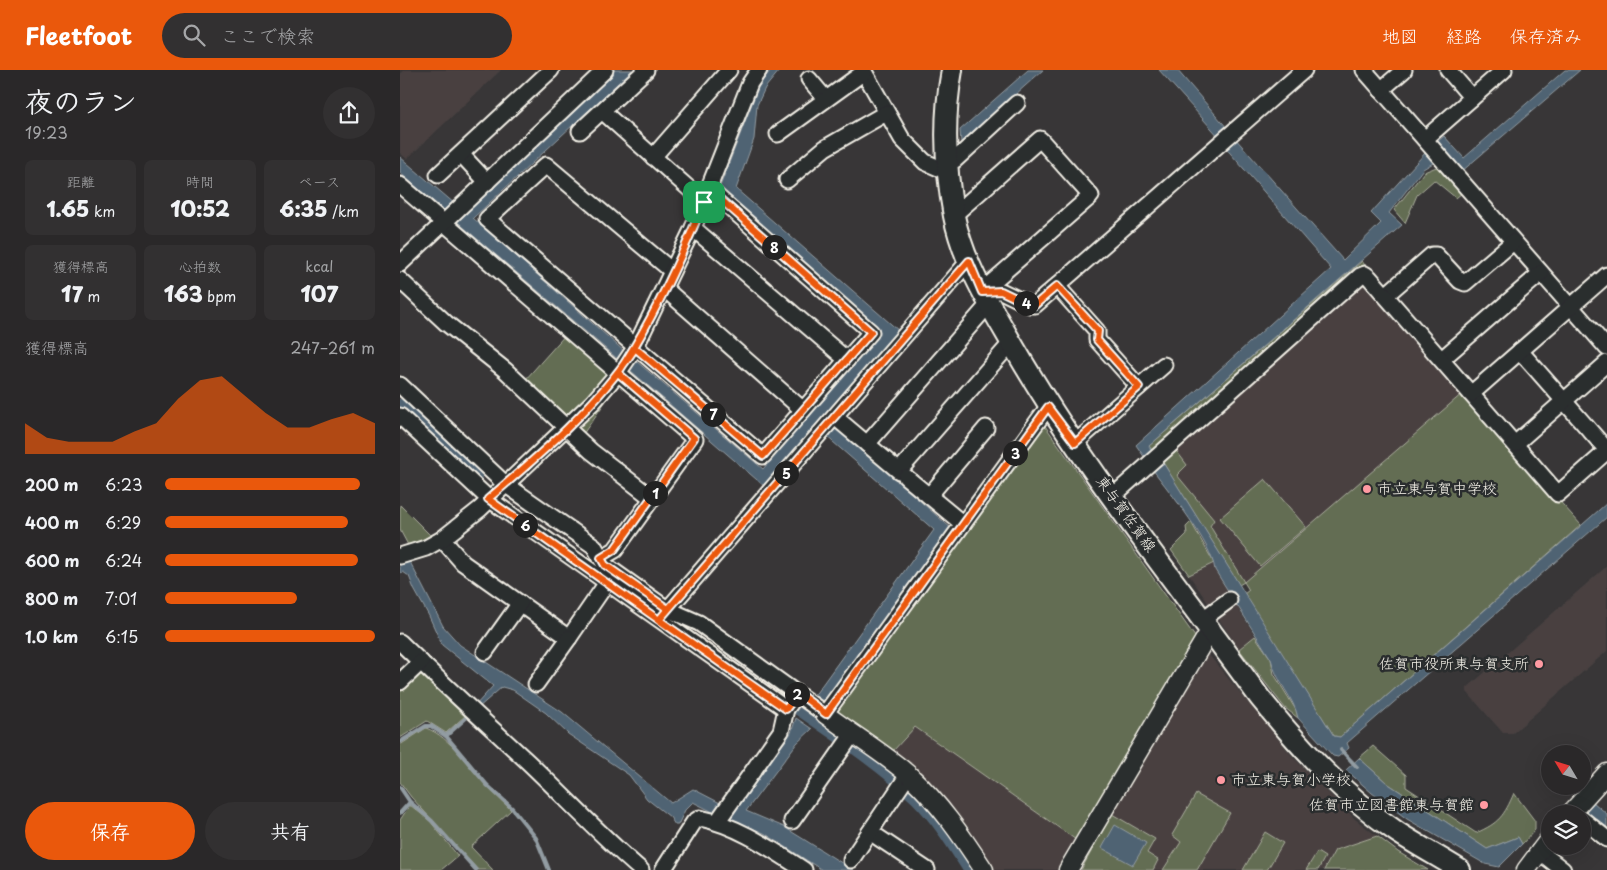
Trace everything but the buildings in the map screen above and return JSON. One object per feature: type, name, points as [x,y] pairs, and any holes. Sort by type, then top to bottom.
[{"type":"main road","name":"東与賀佐賀線","points":[[952,70],[945,129],[954,215],[969,261],[985,298],[1048,407],[1265,704],[1328,774],[1358,802],[1396,831],[1460,870]]},
{"type":"street","points":[[438,175],[551,70]]},
{"type":"street","points":[[400,264],[606,70]]},
{"type":"street","points":[[580,130],[646,70]]},
{"type":"street","points":[[653,157],[729,70]]},
{"type":"street","points":[[738,70],[750,83]]},
{"type":"street","points":[[400,556],[426,548],[442,539],[480,508],[593,402],[618,373],[635,348],[665,289],[707,196],[750,83],[759,70]]},
{"type":"street","points":[[985,298],[1001,291],[1030,305],[1035,305],[1304,70]]},
{"type":"street","points":[[1364,70],[1607,348]]},
{"type":"street","points":[[1381,90],[1404,70]]},
{"type":"street","points":[[1448,70],[1472,98]]},
{"type":"street","points":[[1425,139],[1504,70]]},
{"type":"street","points":[[778,134],[863,71],[902,139],[925,162],[948,167],[1017,103]]},
{"type":"street","points":[[809,79],[825,98]]},
{"type":"street","points":[[602,111],[653,157],[707,196],[871,332],[763,456],[486,219],[546,164],[672,271]]},
{"type":"street","points":[[787,180],[826,148],[886,113]]},
{"type":"street","points":[[867,444],[985,298],[1091,196],[1040,139],[954,215]]},
{"type":"street","points":[[461,154],[487,182]]},
{"type":"street","points":[[400,185],[694,438],[614,550],[601,558]]},
{"type":"street","points":[[693,228],[847,360]]},
{"type":"street","points":[[1386,295],[1432,255],[1436,255],[1460,281],[1465,283],[1513,242]]},
{"type":"street","points":[[663,614],[969,261]]},
{"type":"street","points":[[1442,359],[1541,273]]},
{"type":"street","points":[[1113,496],[1360,276],[1365,274],[1386,295],[1558,494],[1607,451],[1520,351]]},
{"type":"street","points":[[1471,394],[1607,275]]},
{"type":"street","points":[[400,280],[446,323],[511,376],[591,451],[652,498]]},
{"type":"street","points":[[1057,286],[1098,331],[1097,340],[1139,387]]},
{"type":"street","points":[[665,289],[803,410]]},
{"type":"street","points":[[835,417],[899,471],[1011,343]]},
{"type":"street","points":[[1515,444],[1607,363]]},
{"type":"street","points":[[1075,443],[1164,365]]},
{"type":"street","points":[[400,385],[498,491],[594,546],[605,565],[663,614],[792,701],[826,714],[848,741],[938,805],[959,830],[984,870]]},
{"type":"street","points":[[826,714],[1048,407]]},
{"type":"street","points":[[400,416],[498,491],[606,584],[663,614],[699,623],[792,701]]},
{"type":"street","points":[[929,496],[986,428]]},
{"type":"street","points":[[906,477],[963,524]]},
{"type":"street","points":[[442,539],[463,563],[569,638]]},
{"type":"street","points":[[536,684],[606,584]]},
{"type":"street","points":[[1068,870],[1207,624],[1229,600]]},
{"type":"street","points":[[485,652],[520,603]]},
{"type":"street","points":[[400,642],[527,761],[606,840],[641,870]]},
{"type":"street","points":[[400,682],[420,662]]},
{"type":"street","points":[[717,822],[781,731],[792,701]]},
{"type":"street","points":[[792,821],[848,741]]},
{"type":"street","points":[[1578,805],[1607,773]]},
{"type":"street","points":[[851,860],[904,782]]},
{"type":"street","points":[[663,870],[694,822],[700,818],[717,822],[756,839],[804,870]]},
{"type":"street","points":[[1591,826],[1607,839]]},
{"type":"street","points":[[870,832],[927,870]]},
{"type":"street","points":[[1526,870],[1541,849]]},
{"type":"street","points":[[1553,855],[1563,870]]},
{"type":"shaded area","points":[[405,70],[501,70],[407,159],[400,153],[400,74]]},
{"type":"shaded area","name":"市立東与賀中学校","points":[[1364,281],[1577,522],[1249,591],[1166,457]]},
{"type":"shaded area","points":[[1214,563],[1215,570],[1255,636],[1239,649],[1189,575]]},
{"type":"shaded area","points":[[1607,566],[1607,651],[1513,733],[1503,733],[1467,692],[1467,688]]},
{"type":"shaded area","name":"市立東与賀小学校","points":[[1204,649],[1294,758],[1355,819],[1398,852],[1428,870],[1073,870]]},
{"type":"shaded area","points":[[914,726],[1079,842],[1061,870],[989,870],[992,867],[951,808],[923,778],[893,751]]},
{"type":"green space","points":[[1439,166],[1463,192],[1456,198],[1434,180],[1417,195],[1405,223],[1394,210],[1424,172]]},
{"type":"green space","points":[[1362,261],[1366,267],[1153,452],[1149,446]]},
{"type":"green space","points":[[567,333],[611,371],[594,393],[566,418],[525,380]]},
{"type":"green space","points":[[1463,393],[1581,525],[1340,737],[1334,736],[1244,594],[1249,590],[1244,582]]},
{"type":"green space","points":[[610,395],[581,437],[575,431],[578,424]]},
{"type":"green space","points":[[1043,423],[1198,641],[1079,842],[915,727],[893,751],[833,709]]},
{"type":"green space","points":[[1175,449],[1187,465],[1177,475],[1214,520],[1210,526],[1244,582],[1239,585],[1162,461]]},
{"type":"green space","points":[[1265,479],[1306,527],[1260,566],[1220,518]]},
{"type":"green space","points":[[400,505],[431,536],[408,545],[400,530]]},
{"type":"green space","points":[[1191,522],[1214,563],[1189,575],[1171,550],[1187,534],[1186,527]]},
{"type":"green space","points":[[1255,636],[1271,659],[1274,674],[1296,710],[1298,718],[1285,708],[1239,649]]},
{"type":"green space","points":[[421,672],[466,715],[446,733],[427,721],[400,738],[400,688]]},
{"type":"green space","points":[[426,728],[435,732],[451,745],[511,810],[471,847],[493,870],[478,870],[411,797],[400,782],[400,745]]},
{"type":"green space","points":[[1373,746],[1406,775],[1406,787],[1476,833],[1500,818],[1514,793],[1535,821],[1535,830],[1522,844],[1518,837],[1487,849],[1387,783],[1359,758]]},
{"type":"green space","points":[[1196,794],[1230,813],[1197,870],[1163,870],[1181,842],[1172,835]]},
{"type":"green space","points":[[410,805],[430,821],[458,856],[441,870],[400,870],[400,820]]},
{"type":"green space","points":[[1112,814],[1155,839],[1147,853],[1158,860],[1153,870],[1081,870]]},
{"type":"green space","points":[[1265,832],[1283,843],[1267,870],[1243,870]]},
{"type":"green space","points":[[1377,836],[1398,852],[1428,870],[1324,870],[1335,850]]},
{"type":"green space","points":[[1317,852],[1325,857],[1318,870],[1306,870]]},
{"type":"water","points":[[614,70],[632,70],[473,218],[625,352],[620,361],[454,219]]},
{"type":"water","points":[[771,70],[780,70],[765,88],[757,105],[754,139],[736,189],[899,331],[764,486],[630,370],[636,361],[763,469],[880,333],[719,189],[760,83]]},
{"type":"water","points":[[1028,70],[1043,70],[961,143],[960,130]]},
{"type":"water","points":[[1159,70],[1177,70],[1228,129],[1220,138]]},
{"type":"water","points":[[1565,70],[1580,70],[1461,172],[1436,143],[1444,136],[1464,158]]},
{"type":"water","points":[[1234,137],[1343,260],[1381,223],[1371,213],[1426,152],[1435,162],[1423,169],[1389,213],[1402,225],[1149,446],[1153,452],[1145,458],[1136,445],[1331,269],[1224,146]]},
{"type":"water","points":[[400,157],[455,204],[446,212],[400,173]]},
{"type":"water","points":[[833,425],[952,529],[825,704],[818,701],[814,696],[934,530],[825,435]]},
{"type":"water","points":[[1162,461],[1334,736],[1340,737],[1607,503],[1607,517],[1347,743],[1349,748],[1338,757],[1333,756],[1298,718],[1293,703],[1273,667],[1271,659],[1215,570],[1212,559],[1198,532],[1153,470]]},
{"type":"water","points":[[409,560],[443,626],[460,645],[562,712],[671,803],[693,789],[722,804],[715,813],[693,802],[685,810],[678,825],[675,825],[670,817],[647,799],[629,775],[568,734],[546,713],[513,690],[502,687],[478,708],[475,706],[493,686],[442,645],[409,576],[403,572],[400,573],[400,562]]},
{"type":"water","points":[[796,718],[812,729],[797,743],[746,811],[784,827],[853,870],[822,870],[764,833],[727,818],[791,733]]},
{"type":"water","points":[[1359,758],[1387,783],[1487,849],[1518,837],[1522,844],[1499,867],[1485,864],[1407,819],[1372,793],[1346,770]]},
{"type":"water","points":[[1593,802],[1607,814],[1607,833],[1591,820],[1590,805]]},
{"type":"water","points":[[1115,825],[1146,843],[1133,865],[1102,848]]},
{"type":"waterway","points":[[400,405],[476,477]]},
{"type":"waterway","points":[[782,698],[869,759],[902,785],[925,807],[969,870]]},
{"type":"waterway","points":[[446,736],[467,717]]},
{"type":"waterway","points":[[400,742],[426,726],[431,726],[446,736],[487,785],[512,808],[536,838],[549,870]]},
{"type":"waterway","points":[[1341,750],[1357,767]]},
{"type":"waterway","points":[[400,787],[410,802],[400,813]]},
{"type":"waterway","points":[[410,802],[432,821],[476,870]]},
{"type":"place","name":"市立東与賀中学校","points":[[1367,489]]},
{"type":"place","name":"佐賀市役所東与賀支所","points":[[1539,664]]},
{"type":"place","name":"市立東与賀小学校","points":[[1221,780]]},
{"type":"place","name":"佐賀市立図書館東与賀館","points":[[1484,805]]},
{"type":"route","points":[[704,202],[665,289],[635,348],[618,373],[694,438],[614,550],[601,558],[605,565],[668,609],[659,620],[786,709],[798,693],[826,714],[1048,407],[1075,443],[1139,387],[1097,340],[1098,331],[1057,286],[1035,305],[1030,305],[1001,291],[982,292],[969,261],[659,620],[488,499],[593,402],[618,373],[635,348],[763,456],[871,332],[710,190],[704,202]]}]
